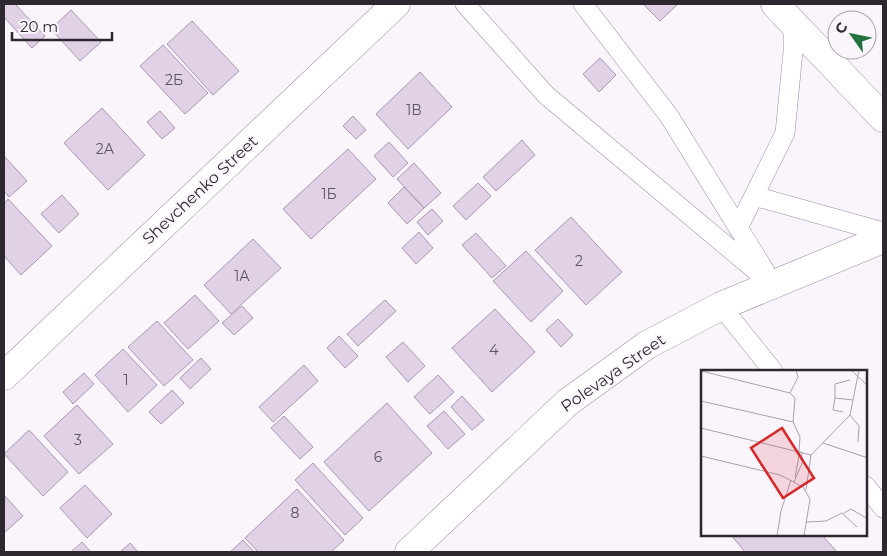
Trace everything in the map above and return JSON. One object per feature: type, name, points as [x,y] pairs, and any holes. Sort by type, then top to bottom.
[{"type":"street","name":"Shevchenko Street","points":[[4,376],[396,4]]},
{"type":"street","points":[[784,13],[883,118]]},
{"type":"street","name":"Polevaya Street","points":[[409,552],[568,402],[647,346],[721,306],[883,239]]},
{"type":"lane","points":[[465,4],[546,96],[773,285]]},
{"type":"lane","points":[[583,4],[670,116],[773,285]]},
{"type":"lane","points":[[738,228],[785,133],[793,52],[784,13]]},
{"type":"lane","points":[[754,196],[883,232]]},
{"type":"lane","points":[[721,306],[772,370]]},
{"type":"lane","points":[[867,487],[883,508]]},
{"type":"building","points":[[6,4],[15,4],[45,36],[32,48],[4,17],[4,6]]},
{"type":"building","points":[[643,4],[678,4],[660,21]]},
{"type":"building","points":[[71,10],[101,42],[80,61],[51,29]]},
{"type":"building","points":[[192,21],[239,71],[213,95],[167,44]]},
{"type":"building","points":[[163,45],[208,93],[185,114],[140,66]]},
{"type":"building","points":[[600,58],[616,75],[599,92],[583,74]]},
{"type":"building","points":[[420,72],[452,107],[408,149],[376,114]]},
{"type":"building","points":[[102,108],[145,155],[108,190],[64,143]]},
{"type":"building","points":[[160,111],[175,128],[162,139],[147,122]]},
{"type":"building","points":[[353,116],[366,130],[356,139],[343,126]]},
{"type":"building","points":[[522,140],[535,155],[496,191],[483,177]]},
{"type":"building","points":[[389,142],[408,163],[393,177],[374,156]]},
{"type":"building","points":[[348,149],[376,179],[311,239],[283,209]]},
{"type":"building","points":[[4,156],[27,181],[9,197],[4,191]]},
{"type":"building","points":[[414,163],[441,193],[424,208],[397,179]]},
{"type":"building","points":[[478,183],[491,196],[466,220],[453,206]]},
{"type":"building","points":[[404,187],[424,208],[407,224],[388,203]]},
{"type":"building","points":[[62,195],[79,214],[59,233],[41,214]]},
{"type":"building","points":[[8,199],[52,246],[21,275],[4,256],[4,204]]},
{"type":"building","points":[[432,209],[443,221],[428,235],[417,222]]},
{"type":"building","points":[[571,217],[622,272],[586,305],[535,250]]},
{"type":"building","points":[[419,232],[433,248],[416,264],[402,248]]},
{"type":"building","points":[[476,233],[506,266],[492,278],[462,245]]},
{"type":"building","points":[[253,239],[281,268],[231,314],[204,285]]},
{"type":"building","points":[[526,251],[563,291],[531,322],[493,281]]},
{"type":"building","points":[[195,295],[219,321],[188,349],[164,323]]},
{"type":"building","points":[[385,300],[396,311],[358,346],[347,334]]},
{"type":"building","points":[[242,306],[253,318],[234,335],[222,323]]},
{"type":"building","points":[[495,309],[535,352],[492,392],[452,348]]},
{"type":"building","points":[[558,319],[573,335],[561,347],[546,330]]},
{"type":"building","points":[[157,321],[193,360],[164,386],[128,347]]},
{"type":"building","points":[[339,336],[358,356],[345,368],[327,348]]},
{"type":"building","points":[[403,342],[425,366],[408,382],[386,357]]},
{"type":"building","points":[[123,349],[157,385],[128,412],[95,375]]},
{"type":"building","points":[[201,358],[211,369],[190,389],[180,378]]},
{"type":"building","points":[[304,365],[318,381],[273,422],[259,407]]},
{"type":"building","points":[[84,373],[94,384],[73,404],[63,392]]},
{"type":"building","points":[[438,375],[454,392],[430,414],[414,397]]},
{"type":"building","points":[[172,390],[184,403],[161,424],[149,412]]},
{"type":"building","points":[[462,396],[484,420],[472,430],[451,407]]},
{"type":"building","points":[[387,403],[432,453],[369,511],[324,462]]},
{"type":"building","points":[[77,405],[113,444],[79,474],[44,436]]},
{"type":"building","points":[[444,411],[465,434],[448,449],[427,426]]},
{"type":"building","points":[[284,416],[313,447],[300,459],[271,428]]},
{"type":"building","points":[[29,430],[68,472],[43,496],[4,454]]},
{"type":"building","points":[[313,463],[363,518],[345,535],[295,480]]},
{"type":"building","points":[[85,485],[112,514],[87,538],[60,508]]},
{"type":"building","points":[[297,489],[344,540],[331,552],[258,552],[245,538]]},
{"type":"building","points":[[4,495],[23,516],[4,533]]},
{"type":"building","points":[[732,536],[823,536],[837,552],[745,552]]},
{"type":"building","points":[[243,540],[254,552],[230,552]]},
{"type":"building","points":[[82,542],[91,552],[71,552]]},
{"type":"building","points":[[130,543],[138,552],[120,552]]}]
